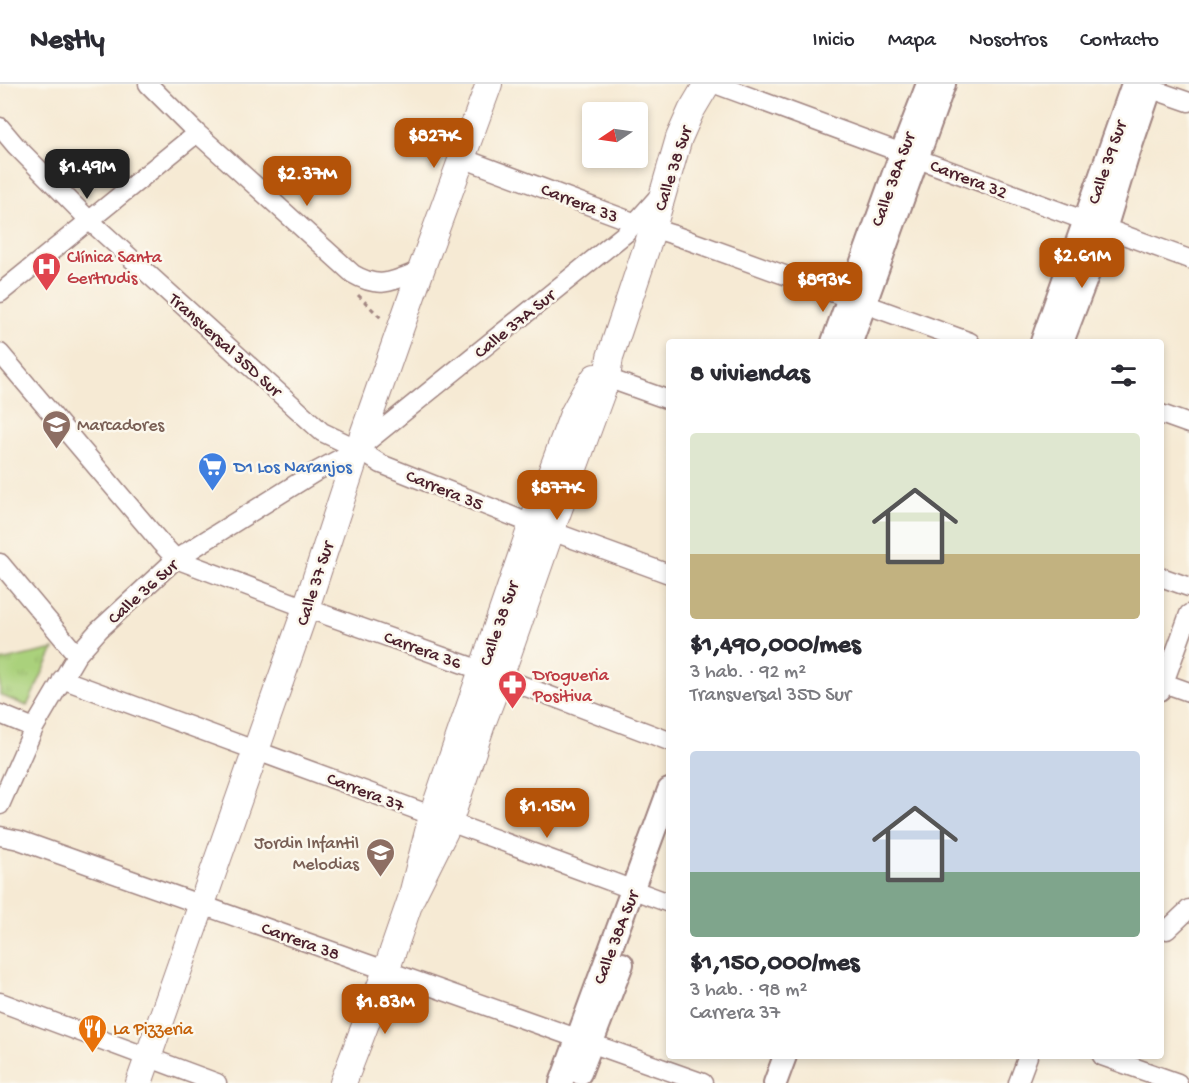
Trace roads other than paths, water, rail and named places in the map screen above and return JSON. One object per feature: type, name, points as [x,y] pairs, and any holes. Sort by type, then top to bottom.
[{"type":"main road","name":"Calle 37 Sur","points":[[139,1083],[306,608],[358,448],[489,84]]},
{"type":"main road","name":"Calle 38 Sur","points":[[343,1083],[441,820],[542,527],[573,414],[585,392],[608,368],[645,226],[663,191],[679,138],[707,84]]},
{"type":"street","points":[[148,84],[197,133],[353,274],[373,283],[385,283],[421,270]]},
{"type":"street","name":"Carrera 32","points":[[715,84],[1189,259]]},
{"type":"street","name":"Calle 38A Sur","points":[[852,339],[858,301],[910,155],[928,84]]},
{"type":"street","name":"Calle 38A Sur","points":[[910,155],[944,84]]},
{"type":"street","points":[[1143,85],[1189,102]]},
{"type":"street","name":"Calle 39 Sur","points":[[1063,339],[1095,225],[1143,85]]},
{"type":"street","name":"Transversal 35D Sur","points":[[0,127],[90,221],[322,432],[358,448]]},
{"type":"street","points":[[0,293],[197,133]]},
{"type":"street","name":"Carrera 33","points":[[462,158],[962,339]]},
{"type":"street","name":"Calle 39 Sur","points":[[1043,339],[1095,225]]},
{"type":"street","name":"Calle 37A Sur","points":[[358,448],[626,233],[645,226]]},
{"type":"street","name":"Calle 38A Sur","points":[[835,339],[858,301]]},
{"type":"street","points":[[0,353],[176,559]]},
{"type":"street","points":[[608,368],[666,398]]},
{"type":"street","points":[[1164,415],[1189,424]]},
{"type":"street","name":"Carrera 35","points":[[358,448],[381,464],[666,573]]},
{"type":"street","name":"Calle 36 Sur","points":[[0,805],[34,728],[77,655],[99,630],[176,559],[358,448]]},
{"type":"street","name":"Carrera 36","points":[[176,559],[666,740]]},
{"type":"street","points":[[0,563],[77,655]]},
{"type":"street","points":[[1164,579],[1189,587]]},
{"type":"street","points":[[1164,680],[1189,614]]},
{"type":"street","name":"Carrera 37","points":[[62,679],[666,902]]},
{"type":"street","points":[[1164,686],[1189,692]]},
{"type":"street","points":[[0,714],[34,728]]},
{"type":"street","name":"Calle 38A Sur","points":[[561,1083],[584,1041],[640,892],[666,801]]},
{"type":"street","name":"Carrera 38","points":[[0,836],[19,840],[703,1083]]},
{"type":"street","name":"Calle 38A Sur","points":[[640,892],[666,839]]},
{"type":"street","points":[[1164,930],[1189,909]]},
{"type":"street","points":[[1164,930],[1189,924]]},
{"type":"street","points":[[0,1002],[217,1083]]},
{"type":"street","name":"Calle 38A Sur","points":[[576,1083],[584,1041]]},
{"type":"street","points":[[775,1083],[784,1059]]},
{"type":"street","points":[[792,1083],[800,1059]]},
{"type":"street","points":[[1018,1083],[1027,1059]]},
{"type":"street","points":[[1110,1059],[1178,1083]]},
{"type":"place","name":"Clínica Santa Gertrudis","points":[[46,292]]},
{"type":"place","name":"Marcadores","points":[[56,450]]},
{"type":"place","name":"D1 Los Naranjos","points":[[213,492]]},
{"type":"place","name":"Drogueria Positiva","points":[[512,710]]},
{"type":"place","name":"Jordin Infantil Melodias","points":[[380,878]]},
{"type":"place","name":"La Pizzeria","points":[[92,1054]]}]
